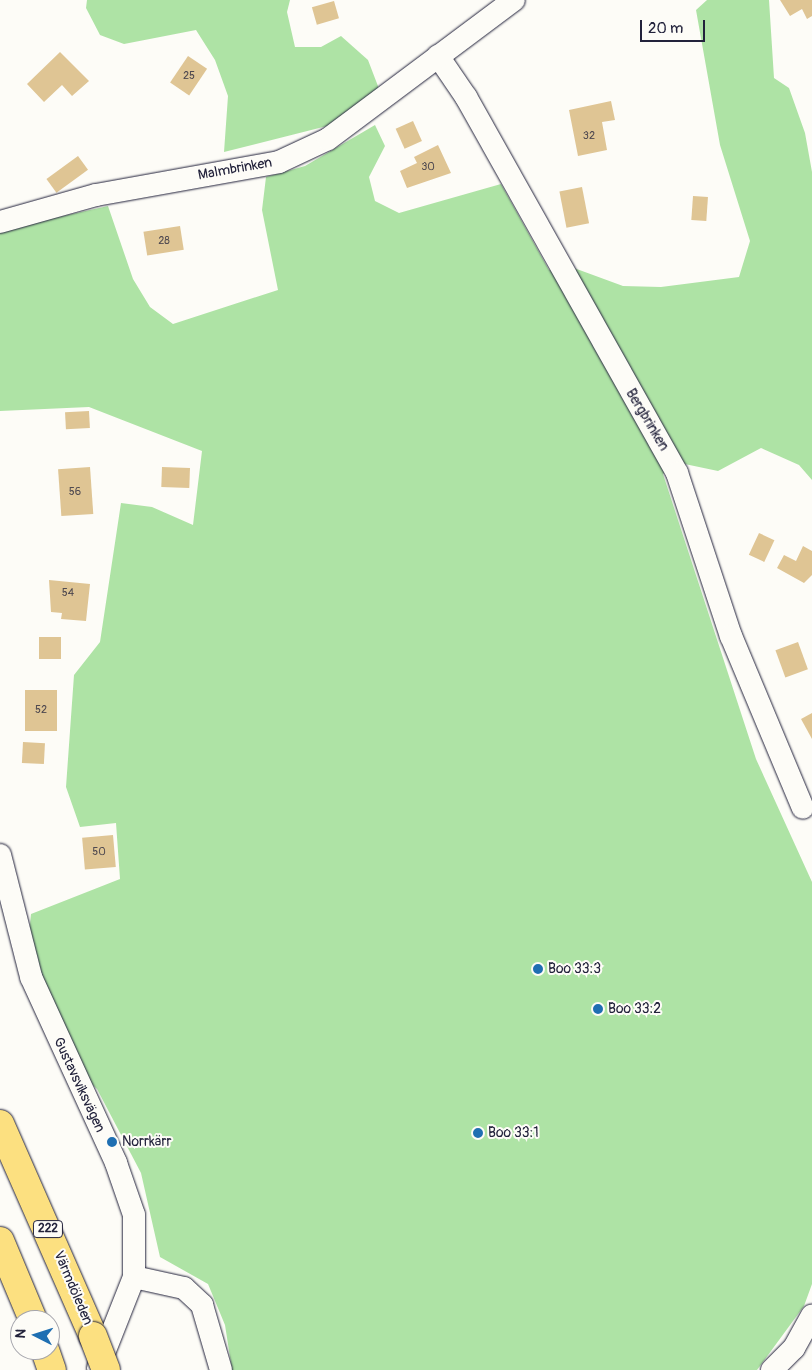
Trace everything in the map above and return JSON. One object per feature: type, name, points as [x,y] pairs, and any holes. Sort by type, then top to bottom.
[{"type":"highway","name":"Värmdöleden","points":[[0,1124],[93,1336],[106,1370]]},
{"type":"highway","points":[[0,1241],[29,1310]]},
{"type":"street","name":"Malmbrinken","points":[[0,222],[96,196],[278,162],[328,139],[514,0]]},
{"type":"street","name":"Bergbrinken","points":[[438,56],[466,97],[677,473],[731,636],[803,808]]},
{"type":"street","name":"Gustavsviksvägen","points":[[0,855],[31,977],[126,1187],[137,1238],[134,1276],[97,1370]]},
{"type":"street","points":[[134,1276],[184,1288],[202,1305],[221,1370]]},
{"type":"street","points":[[772,1370],[794,1348],[812,1316]]},
{"type":"green space","points":[[87,0],[290,0],[287,12],[295,47],[321,47],[341,36],[368,60],[381,94],[331,125],[224,152],[228,96],[215,60],[196,30],[124,44],[100,35],[86,8]]},
{"type":"green space","points":[[707,0],[769,0],[774,78],[789,88],[805,133],[812,172],[812,480],[799,465],[761,448],[718,471],[680,463],[663,474],[756,759],[812,882],[812,1284],[804,1306],[757,1370],[232,1370],[225,1325],[208,1284],[160,1257],[141,1173],[97,1089],[83,1076],[42,979],[29,935],[31,914],[120,879],[116,823],[80,827],[66,787],[74,675],[100,642],[121,503],[152,507],[193,525],[202,451],[89,407],[0,411],[0,230],[108,206],[133,279],[150,307],[173,324],[278,290],[262,210],[266,177],[305,166],[375,125],[385,146],[369,177],[375,201],[399,213],[501,184],[549,270],[574,268],[623,286],[661,287],[739,277],[750,241],[720,145],[696,10]]},
{"type":"building","points":[[780,0],[812,0],[812,16],[807,19],[802,9],[790,16]]},
{"type":"building","points":[[334,1],[339,18],[317,25],[312,7]]},
{"type":"building","points":[[60,52],[89,81],[72,96],[62,85],[44,102],[27,84]]},
{"type":"building","points":[[188,56],[207,69],[189,95],[170,83]]},
{"type":"building","points":[[611,101],[615,120],[602,122],[607,150],[578,156],[569,110]]},
{"type":"building","points":[[413,121],[422,141],[405,149],[396,129]]},
{"type":"building","points":[[438,145],[451,173],[407,188],[400,171],[417,163],[414,157]]},
{"type":"building","points":[[78,156],[88,170],[56,193],[46,179]]},
{"type":"building","points":[[582,187],[589,223],[566,228],[559,191]]},
{"type":"building","points":[[693,196],[708,197],[706,221],[691,220]]},
{"type":"building","points":[[180,226],[184,250],[147,255],[143,232]]},
{"type":"building","points":[[89,411],[90,428],[66,429],[65,412]]},
{"type":"building","points":[[90,467],[93,514],[61,516],[58,469]]},
{"type":"building","points":[[162,467],[190,468],[189,488],[161,487]]},
{"type":"building","points":[[759,533],[774,540],[764,562],[749,555]]},
{"type":"building","points":[[803,546],[812,551],[812,575],[804,583],[777,568],[784,555],[796,561]]},
{"type":"building","points":[[49,580],[90,584],[86,621],[61,619],[62,613],[51,612]]},
{"type":"building","points":[[39,637],[61,637],[61,659],[39,659]]},
{"type":"building","points":[[798,642],[808,669],[785,677],[775,650]]},
{"type":"building","points":[[25,690],[57,690],[57,731],[25,731]]},
{"type":"building","points":[[812,713],[812,739],[801,719]]},
{"type":"building","points":[[23,742],[45,743],[44,764],[22,763]]},
{"type":"building","points":[[113,835],[116,867],[85,870],[82,838]]},
{"type":"place","name":"Boo 33:3","points":[[538,969]]},
{"type":"place","name":"Boo 33:2","points":[[598,1009]]},
{"type":"place","name":"Boo 33:1","points":[[478,1133]]},
{"type":"place","name":"Norrkärr","points":[[112,1142]]}]
